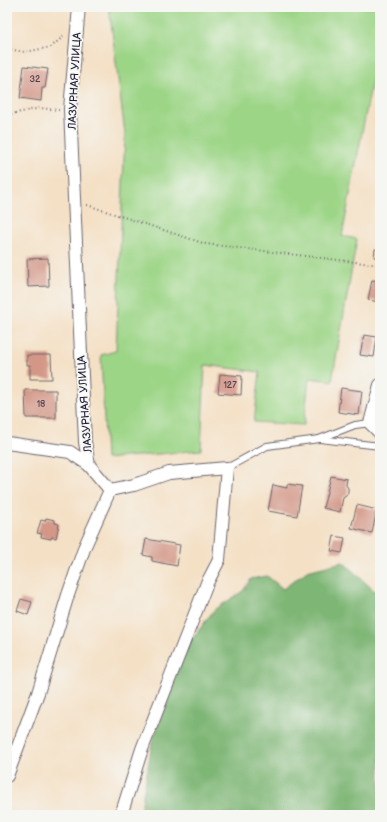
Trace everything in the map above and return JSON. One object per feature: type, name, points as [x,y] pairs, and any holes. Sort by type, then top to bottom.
[{"type":"street","name":"ЛАЗУРНАЯ УЛИЦА","points":[[79,7],[70,109],[85,442],[89,465],[110,490]]},
{"type":"street","points":[[380,385],[370,423],[380,433]]},
{"type":"street","points":[[7,443],[70,452],[89,465]]},
{"type":"street","points":[[7,776],[38,693],[68,595],[83,553],[110,490],[134,485],[169,473],[227,468],[219,560],[207,583],[142,749],[121,815]]},
{"type":"lane","points":[[227,468],[267,446],[319,439],[355,425],[370,423]]},
{"type":"lane","points":[[319,439],[380,446]]},
{"type":"path","points":[[7,49],[25,52],[51,47],[66,34],[77,29]]},
{"type":"path","points":[[7,115],[40,108],[59,109],[71,127]]},
{"type":"path","points":[[74,201],[206,244],[380,265]]},
{"type":"green space","points":[[109,7],[380,7],[380,52],[371,86],[342,236],[357,239],[332,381],[309,378],[304,425],[254,422],[260,372],[205,365],[201,450],[106,459],[101,355],[116,351],[125,134]]},
{"type":"green space","points":[[343,562],[380,596],[380,815],[140,814],[152,743],[186,647],[214,610],[243,591],[251,579],[267,576],[283,589],[307,571]]},
{"type":"building","points":[[24,66],[48,69],[45,88],[42,88],[41,101],[20,98]]},
{"type":"building","points":[[375,249],[380,249],[380,258],[374,257]]},
{"type":"building","points":[[48,258],[49,286],[28,287],[27,259]]},
{"type":"building","points":[[372,280],[380,281],[380,302],[368,300]]},
{"type":"building","points":[[364,335],[377,337],[374,357],[360,355]]},
{"type":"building","points":[[27,355],[51,355],[52,379],[30,379],[30,365],[27,365]]},
{"type":"building","points":[[220,374],[242,376],[241,395],[218,393]]},
{"type":"building","points":[[341,388],[362,391],[359,415],[338,412]]},
{"type":"building","points":[[25,390],[56,390],[56,418],[26,418]]},
{"type":"building","points":[[331,476],[347,479],[346,485],[348,492],[343,498],[340,512],[323,508]]},
{"type":"building","points":[[287,484],[302,486],[297,516],[268,511],[273,485],[287,488]]},
{"type":"building","points":[[357,505],[377,510],[372,533],[351,528]]},
{"type":"building","points":[[46,518],[55,520],[55,523],[59,524],[56,538],[52,537],[51,539],[41,537],[42,534],[37,533],[41,520],[45,521]]},
{"type":"building","points":[[334,536],[345,538],[342,553],[331,551]]},
{"type":"building","points":[[146,539],[180,545],[177,566],[152,561],[152,557],[143,555]]},
{"type":"building","points":[[21,599],[32,602],[28,615],[17,611]]}]
